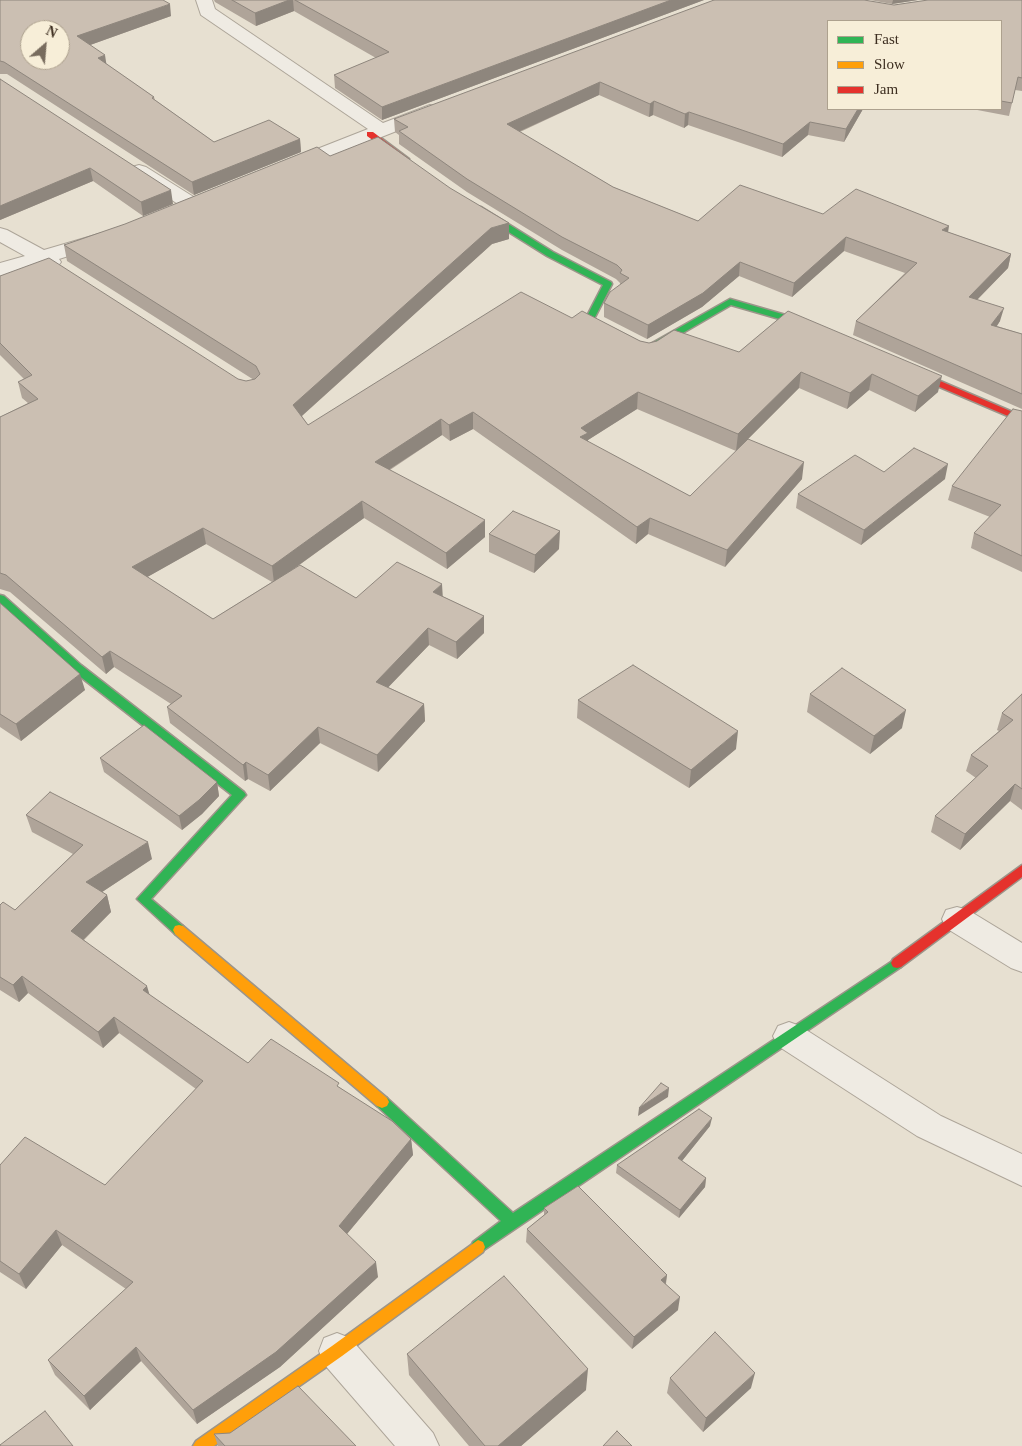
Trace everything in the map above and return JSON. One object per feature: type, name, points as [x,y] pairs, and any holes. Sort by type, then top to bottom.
[{"type":"street","points":[[204,0],[207,11],[375,132],[413,165]]},
{"type":"street","points":[[272,174],[446,105]]},
{"type":"street","points":[[121,158],[202,202],[175,213]]},
{"type":"street","points":[[468,203],[550,254],[608,284],[590,320],[647,350],[730,302],[800,322],[826,333]]},
{"type":"street","points":[[0,234],[68,273]]},
{"type":"street","points":[[0,270],[120,234]]},
{"type":"street","points":[[893,364],[1022,419]]},
{"type":"street","points":[[0,599],[77,668],[240,795],[143,899],[370,1090],[512,1222]]},
{"type":"street","points":[[201,1446],[337,1351],[512,1222],[907,957],[1022,870]]},
{"type":"street","points":[[957,919],[1022,959]]},
{"type":"street","points":[[789,1036],[929,1126],[1022,1171]]},
{"type":"street","points":[[337,1351],[420,1446]]},
{"type":"building","points":[[0,0],[163,0],[170,4],[77,36],[105,55],[98,58],[214,142],[269,120],[300,139],[192,182],[0,61]]},
{"type":"building","points":[[232,0],[289,0],[255,13]]},
{"type":"building","points":[[295,0],[671,0],[382,107],[334,75],[389,52]]},
{"type":"building","points":[[714,0],[864,0],[894,5],[928,0],[1022,0],[1022,78],[1018,77],[1012,103],[1002,101],[1002,20],[827,20],[827,110],[857,110],[846,129],[810,122],[783,144],[689,112],[685,114],[654,101],[650,104],[600,82],[507,124],[613,187],[698,221],[740,185],[823,214],[856,189],[949,226],[942,230],[1011,254],[969,297],[1004,308],[991,325],[1022,334],[1022,394],[856,321],[917,263],[846,237],[794,283],[740,262],[703,293],[648,325],[604,303],[610,292],[629,278],[620,273],[622,270],[617,265],[562,237],[467,179],[399,131],[408,127],[394,119]]},
{"type":"building","points":[[0,79],[171,190],[141,202],[90,168],[0,206]]},
{"type":"building","points":[[378,137],[450,188],[509,223],[491,228],[293,405],[308,425],[521,292],[572,318],[582,311],[640,341],[649,343],[657,341],[674,330],[739,352],[788,311],[942,376],[918,396],[872,374],[850,393],[801,372],[738,434],[638,392],[581,428],[588,433],[580,437],[690,496],[748,439],[804,462],[727,550],[650,518],[637,527],[473,412],[449,425],[441,419],[375,462],[485,520],[446,553],[362,501],[272,566],[203,528],[132,567],[213,619],[300,565],[356,598],[397,562],[442,584],[433,592],[484,616],[456,642],[428,628],[376,682],[424,704],[377,755],[318,727],[268,775],[246,762],[243,765],[167,707],[182,696],[110,651],[102,657],[6,575],[0,573],[0,417],[38,399],[18,382],[32,375],[0,343],[0,276],[49,258],[238,379],[246,381],[255,379],[260,374],[256,366],[64,245],[125,224],[317,147],[330,156]]},
{"type":"building","points":[[1013,409],[1022,411],[1022,556],[974,533],[1001,505],[952,486]]},
{"type":"building","points":[[914,448],[948,464],[864,530],[798,494],[855,455],[884,472]]},
{"type":"building","points":[[513,511],[560,531],[535,555],[489,534]]},
{"type":"building","points":[[0,603],[80,674],[16,724],[0,714]]},
{"type":"building","points":[[633,665],[738,731],[691,770],[578,700]]},
{"type":"building","points":[[842,668],[906,710],[874,736],[810,694]]},
{"type":"building","points":[[1022,694],[1022,789],[1015,784],[965,834],[935,816],[988,766],[971,755],[1013,720],[1002,713]]},
{"type":"building","points":[[144,725],[217,782],[179,816],[100,758]]},
{"type":"building","points":[[50,792],[148,842],[86,882],[107,895],[71,931],[147,986],[143,990],[248,1063],[271,1039],[339,1083],[337,1086],[392,1121],[411,1139],[339,1226],[376,1262],[276,1352],[193,1410],[136,1347],[84,1396],[48,1360],[133,1282],[56,1230],[19,1274],[0,1261],[0,1165],[25,1137],[105,1185],[203,1081],[114,1017],[98,1032],[22,976],[13,985],[0,977],[0,905],[3,902],[15,910],[83,845],[26,815]]},
{"type":"building","points":[[661,1083],[669,1088],[639,1108]]},
{"type":"building","points":[[699,1109],[712,1118],[678,1158],[706,1178],[680,1210],[617,1165]]},
{"type":"building","points":[[578,1186],[667,1275],[661,1280],[680,1297],[634,1337],[527,1229],[548,1212],[544,1208]]},
{"type":"building","points":[[504,1276],[588,1369],[498,1446],[485,1446],[407,1354]]},
{"type":"building","points":[[715,1332],[755,1373],[706,1418],[670,1378]]},
{"type":"building","points":[[298,1386],[356,1446],[225,1446],[214,1434],[230,1433]]},
{"type":"building","points":[[45,1411],[73,1446],[0,1446],[0,1445]]},
{"type":"building","points":[[617,1431],[632,1446],[603,1446]]},
{"type":"traffic: fast","points":[[478,209],[550,254],[608,284],[589,320],[647,350],[730,302],[800,322],[816,329]]},
{"type":"traffic: fast","points":[[0,599],[77,668],[240,795],[143,899],[179,930]]},
{"type":"traffic: fast","points":[[478,1247],[512,1222],[897,963]]},
{"type":"traffic: fast","points":[[382,1102],[512,1222]]},
{"type":"traffic: slow","points":[[179,930],[382,1102]]},
{"type":"traffic: slow","points":[[201,1446],[337,1351],[478,1247]]},
{"type":"traffic: jam","points":[[370,134],[405,159]]},
{"type":"traffic: jam","points":[[905,369],[1022,419]]},
{"type":"traffic: jam","points":[[897,963],[1022,870]]}]
